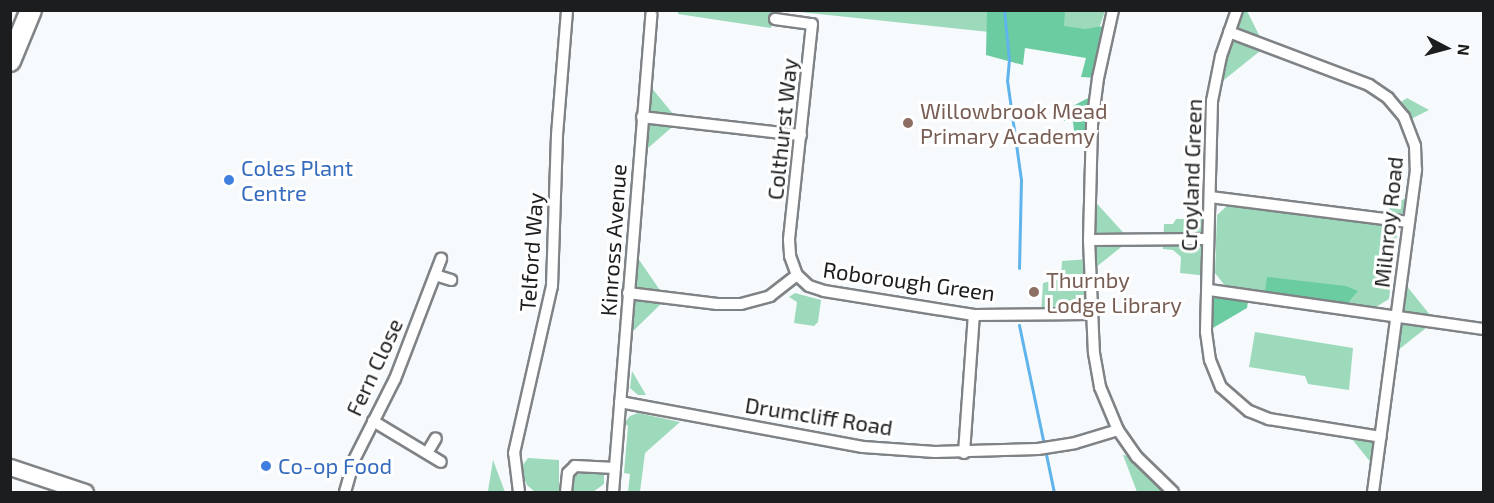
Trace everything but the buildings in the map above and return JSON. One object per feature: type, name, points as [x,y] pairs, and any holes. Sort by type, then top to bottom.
[{"type":"highway","points":[[10,61],[31,10]]},
{"type":"street","name":"Telford Way","points":[[519,492],[514,453],[552,286],[558,135],[567,10]]},
{"type":"street","points":[[1113,10],[1098,78],[1092,125],[1089,240],[1091,314],[1100,387],[1118,430],[1137,457],[1173,492]]},
{"type":"street","name":"Croyland Green","points":[[1237,10],[1229,32],[1212,101],[1208,239],[1209,290],[1206,332],[1210,360],[1221,387],[1249,411],[1269,419],[1381,437]]},
{"type":"street","name":"Kinross Avenue","points":[[613,492],[651,15]]},
{"type":"street","name":"Colthurst Way","points":[[775,19],[812,24],[789,240],[790,255],[797,275]]},
{"type":"street","name":"Milnroy Road","points":[[1229,32],[1369,85],[1388,98],[1404,117],[1415,146],[1416,171],[1373,492]]},
{"type":"street","points":[[642,117],[801,135]]},
{"type":"street","points":[[1210,197],[1408,222]]},
{"type":"street","points":[[1089,240],[1208,239]]},
{"type":"street","name":"Fern Close","points":[[345,492],[354,460],[395,379],[441,259]]},
{"type":"street","points":[[435,274],[451,280]]},
{"type":"street","name":"Roborough Green","points":[[628,293],[707,303],[741,304],[770,296],[797,275],[809,286],[824,291],[974,315],[1091,314]]},
{"type":"street","points":[[1209,290],[1484,329]]},
{"type":"street","points":[[964,453],[974,315]]},
{"type":"street","name":"Drumcliff Road","points":[[620,402],[863,447],[964,453],[1055,447],[1103,436],[1118,430]]},
{"type":"street","points":[[373,421],[441,462]]},
{"type":"street","points":[[427,453],[436,438]]},
{"type":"street","points":[[566,492],[568,472],[575,466],[615,468]]},
{"type":"street","points":[[10,467],[85,492]]},
{"type":"street","points":[[10,476],[35,476]]},
{"type":"green space","points":[[678,10],[775,11],[771,28],[678,14]]},
{"type":"green space","points":[[790,11],[1105,11],[1094,43]]},
{"type":"green space","points":[[987,11],[1065,11],[1064,26],[1085,29],[1110,25],[1098,78],[1081,77],[1086,58],[1025,48],[1023,65],[986,55]]},
{"type":"green space","points":[[1237,11],[1247,11],[1265,47],[1214,88]]},
{"type":"green space","points":[[645,80],[679,121],[639,156]]},
{"type":"green space","points":[[1096,94],[1091,139],[1075,139],[1073,122],[1064,121],[1063,111]]},
{"type":"green space","points":[[1407,98],[1429,110],[1405,122],[1395,106]]},
{"type":"green space","points":[[1413,193],[1408,222],[1378,216]]},
{"type":"green space","points":[[1090,196],[1130,240],[1090,272],[1091,312],[1041,315],[1043,283],[1061,279],[1062,261],[1089,259]]},
{"type":"green space","points":[[1210,205],[1208,276],[1180,273],[1181,257],[1173,250],[1163,249],[1164,224],[1173,224],[1176,219],[1192,219]]},
{"type":"green space","points":[[1227,206],[1387,226],[1397,235],[1389,299],[1376,307],[1226,287],[1215,273],[1217,215]]},
{"type":"green space","points":[[631,248],[666,299],[625,339]]},
{"type":"green space","points":[[1267,277],[1346,286],[1358,291],[1345,306],[1265,292]]},
{"type":"green space","points":[[1401,279],[1435,321],[1393,354]]},
{"type":"green space","points":[[1209,290],[1249,295],[1247,308],[1206,332]]},
{"type":"green space","points":[[795,293],[821,300],[818,322],[814,326],[794,323],[797,302],[789,297]]},
{"type":"green space","points":[[1255,332],[1353,348],[1349,390],[1308,384],[1305,376],[1249,367]]},
{"type":"green space","points":[[632,371],[646,395],[638,395],[630,388]]},
{"type":"green space","points":[[638,413],[680,422],[645,453],[640,492],[628,492],[630,474],[624,473],[628,426],[624,423],[630,416]]},
{"type":"green space","points":[[1347,433],[1381,437],[1376,469]]},
{"type":"green space","points":[[1123,455],[1137,457],[1173,492],[1137,492]]},
{"type":"green space","points":[[528,458],[559,460],[559,492],[535,492],[527,485],[520,469]]},
{"type":"green space","points":[[493,460],[505,492],[488,491]]},
{"type":"green space","points":[[585,472],[604,473],[604,484],[593,492],[573,492],[574,476]]},
{"type":"waterway","points":[[1004,10],[1009,59],[1007,80],[1021,180],[1019,268]]},
{"type":"waterway","points":[[1019,325],[1054,492]]},
{"type":"place","name":"Willowbrook Mead Primary Academy","points":[[908,123]]},
{"type":"place","name":"Coles Plant Centre","points":[[229,180]]},
{"type":"place","name":"Thurnby Lodge Library","points":[[1034,292]]},
{"type":"place","name":"Co-op Food","points":[[266,466]]}]
